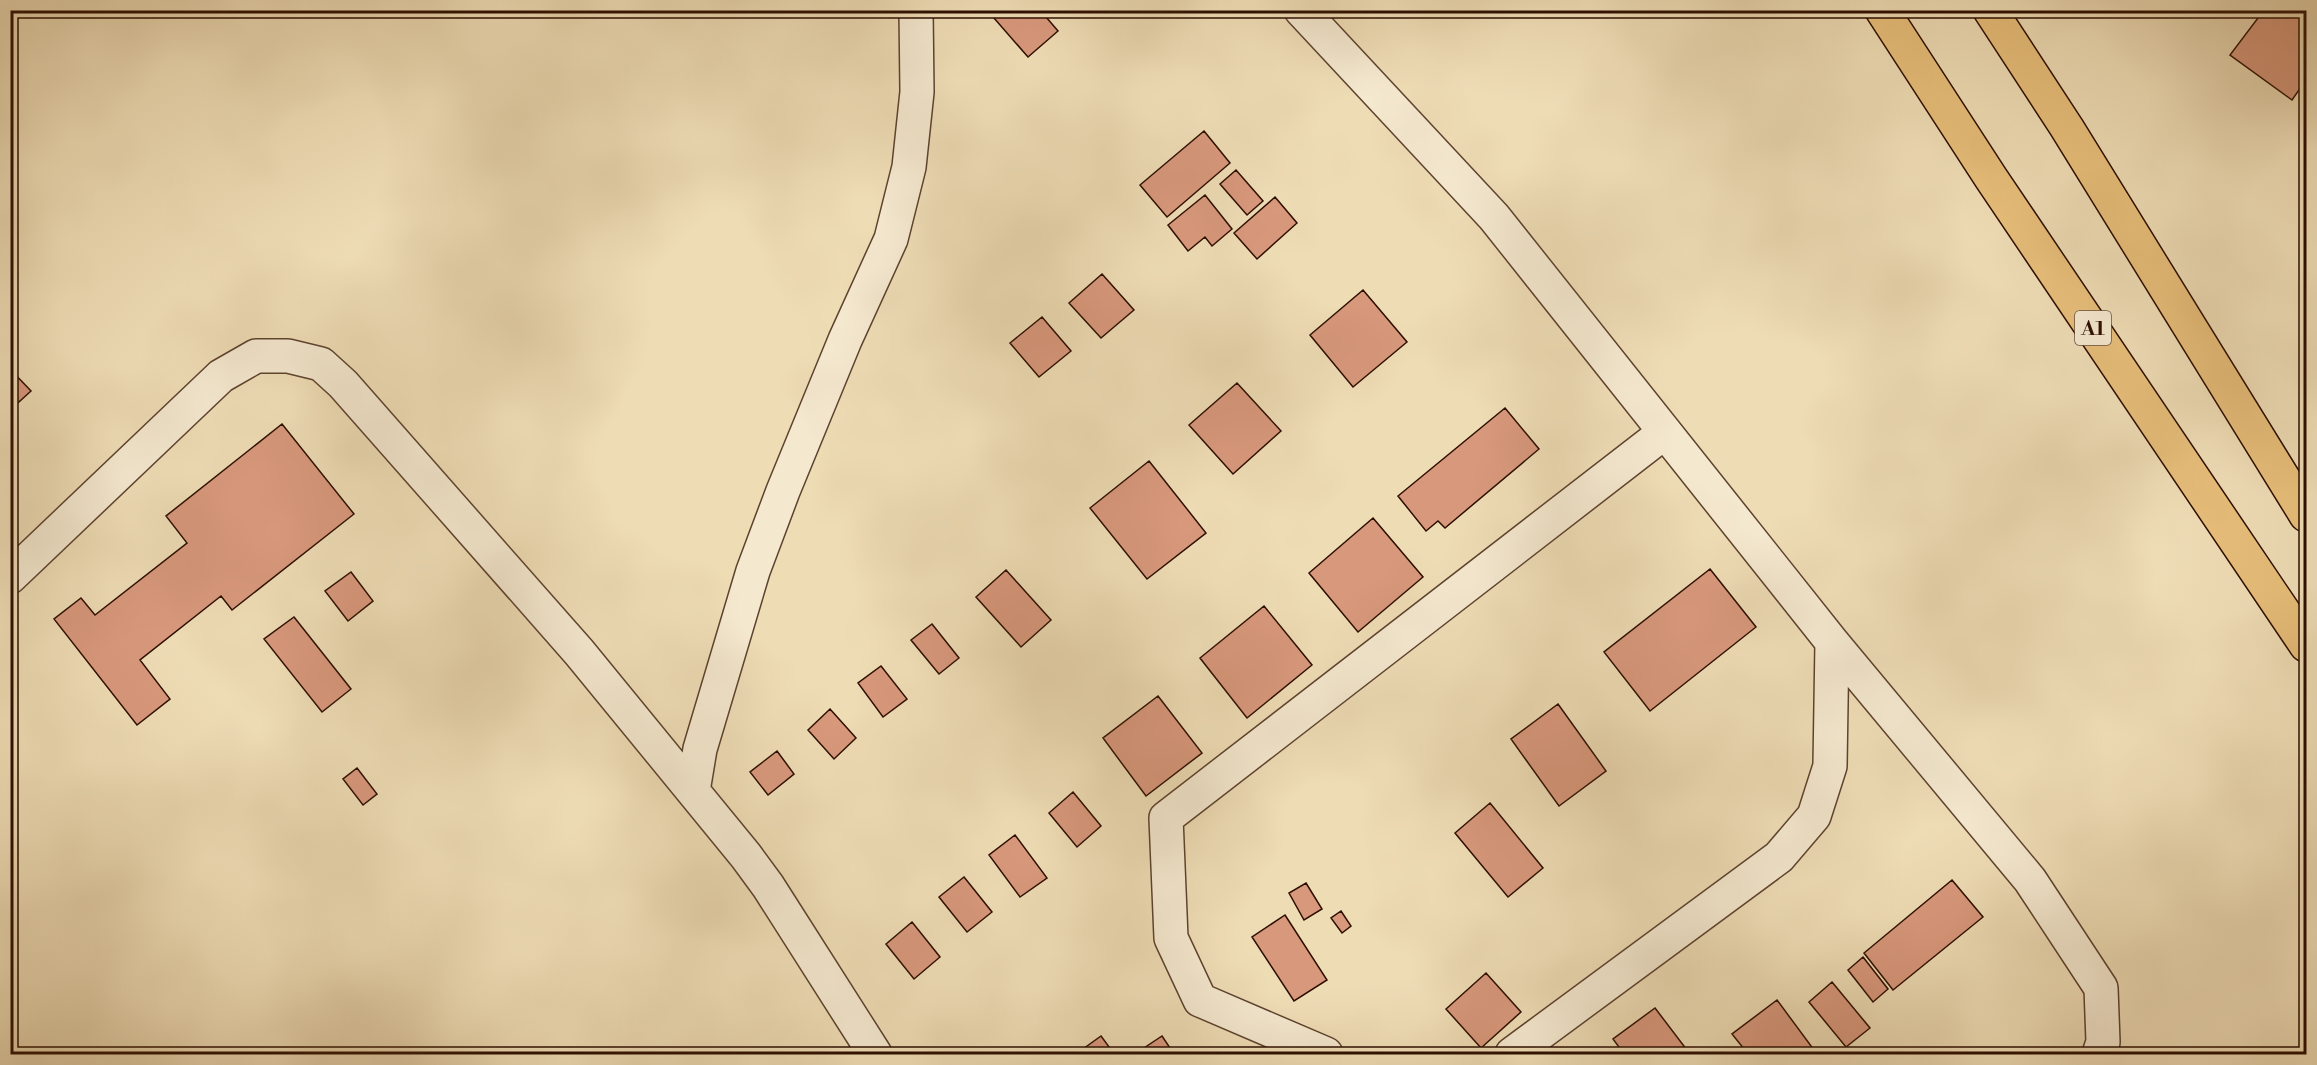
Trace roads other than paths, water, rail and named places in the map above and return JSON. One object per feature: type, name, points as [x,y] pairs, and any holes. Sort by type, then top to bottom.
[{"type":"highway","name":"A1","points":[[1882,10],[1991,177],[2307,645]]},
{"type":"highway","points":[[1990,10],[2067,128],[2307,515]]},
{"type":"street","points":[[693,791],[703,738],[753,571],[783,491],[841,351],[891,239],[909,167],[917,92],[916,10]]},
{"type":"street","points":[[1301,10],[1494,217],[1832,642],[2030,880],[2101,988],[2105,1050]]},
{"type":"street","points":[[10,577],[221,376],[256,356],[288,356],[321,364],[343,384],[572,643],[693,791],[768,886],[875,1054]]},
{"type":"street","points":[[1326,1054],[1200,1000],[1171,938],[1166,818],[1665,432]]},
{"type":"street","points":[[1512,1054],[1779,857],[1814,816],[1830,765],[1832,642]]}]
